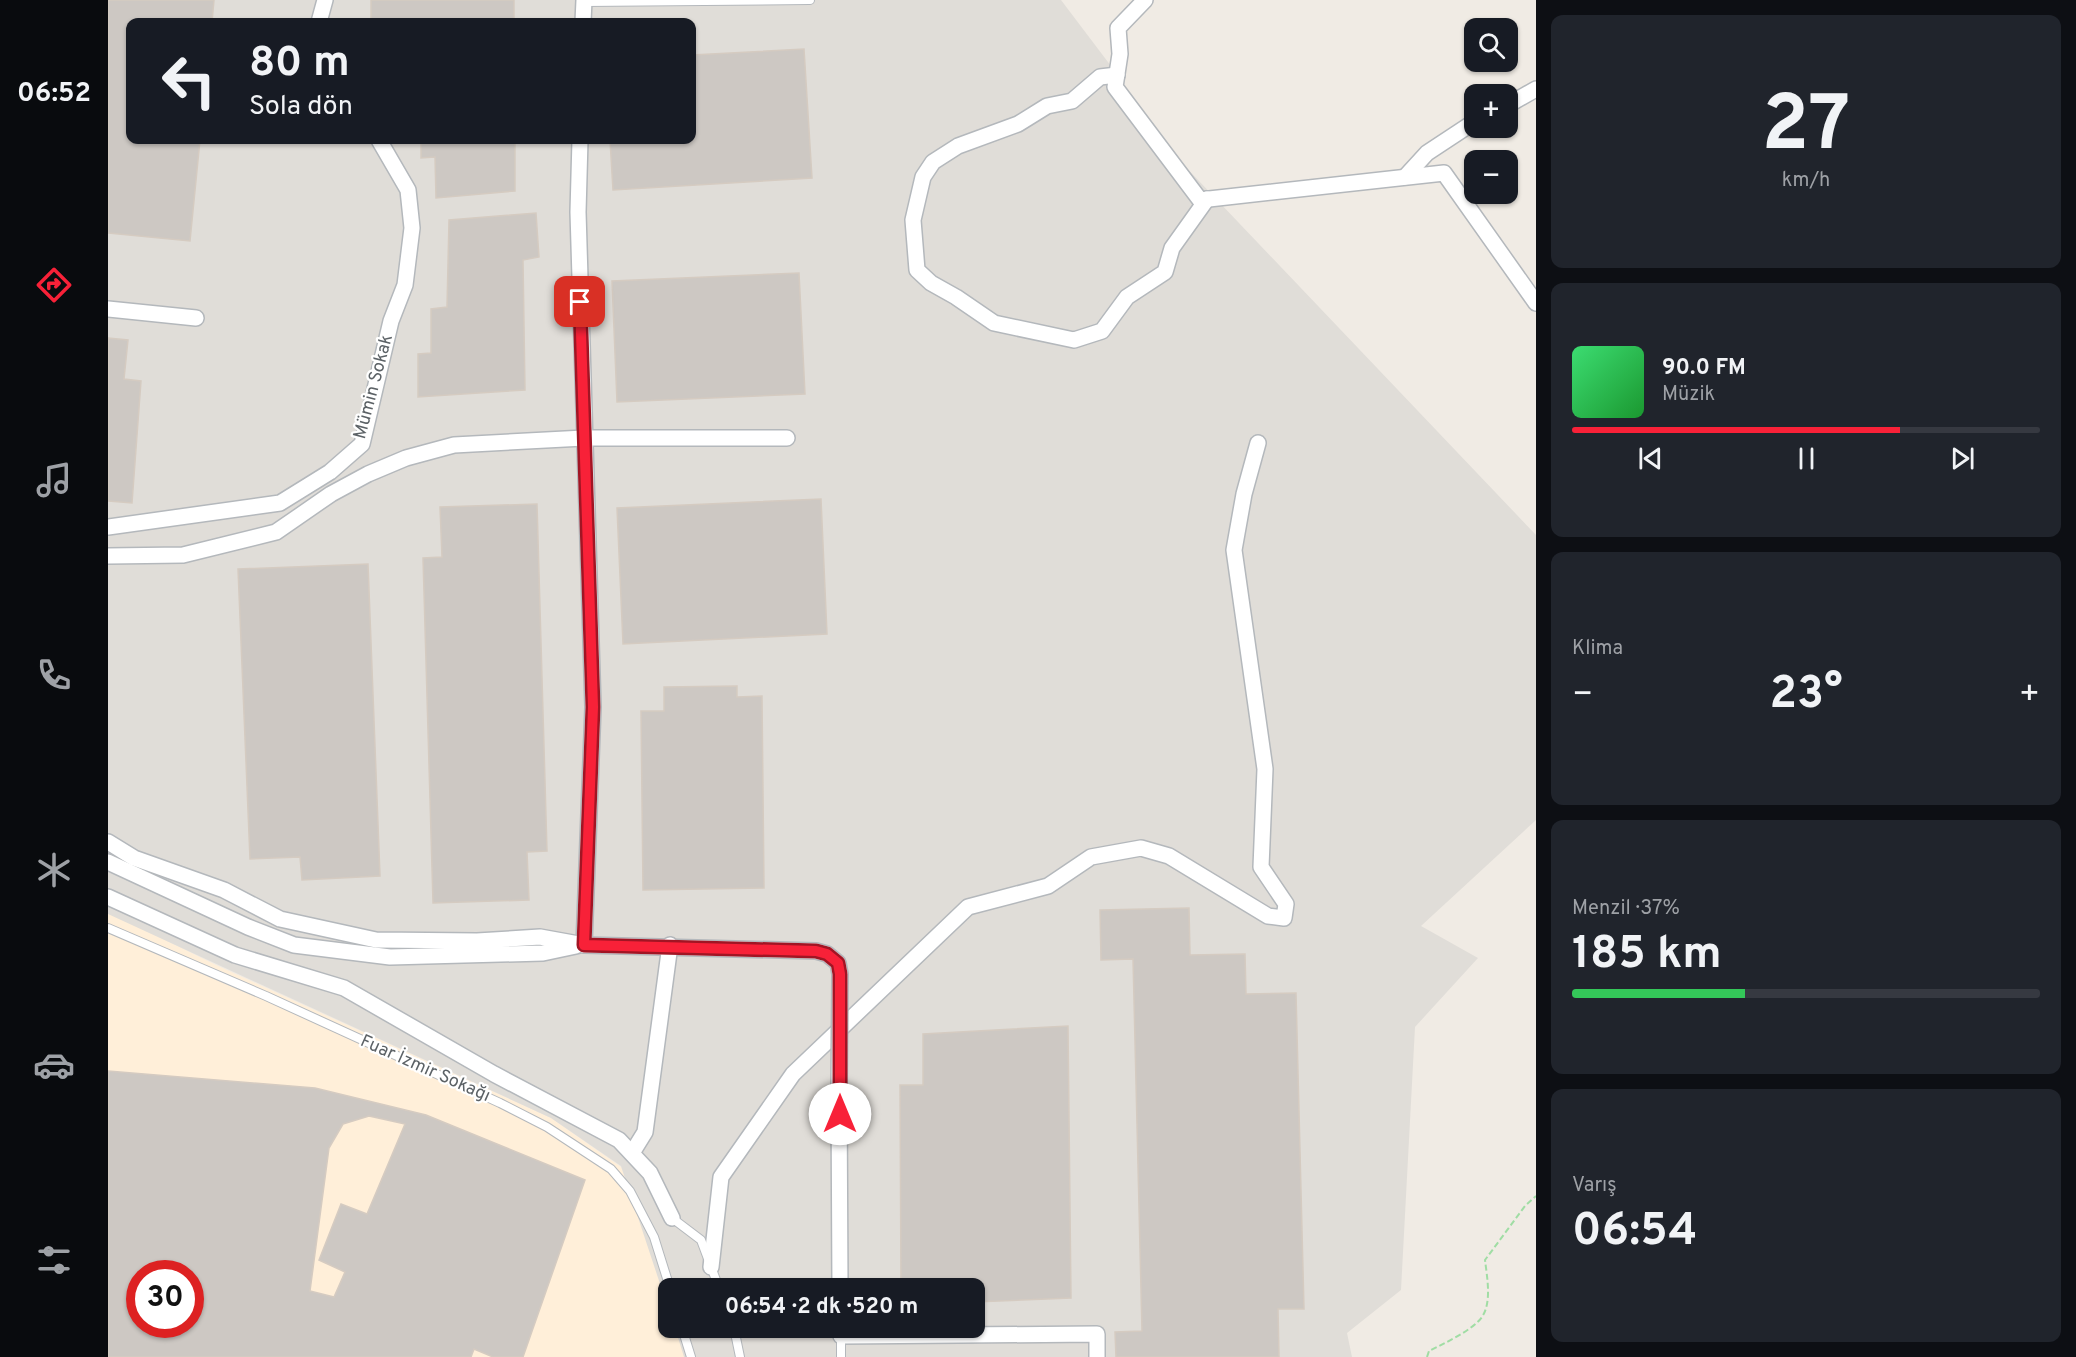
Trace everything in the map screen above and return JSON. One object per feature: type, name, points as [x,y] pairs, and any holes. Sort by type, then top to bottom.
[{"type":"street","points":[[320,18],[325,0]]},
{"type":"street","points":[[1145,0],[1118,28],[1120,54],[1115,87],[1200,200],[1444,172],[1536,303]]},
{"type":"street","points":[[583,18],[584,1]]},
{"type":"street","points":[[1117,75],[1100,76],[1072,101],[1047,106],[1018,124],[958,146],[933,162],[923,177],[913,220],[917,270],[931,284],[956,297],[994,323],[1074,339],[1102,331],[1127,297],[1165,272],[1172,248],[1207,199]]},
{"type":"street","points":[[1518,99],[1536,89]]},
{"type":"street","points":[[1405,177],[1427,153],[1464,129]]},
{"type":"street","name":"Mümin Sokak","points":[[108,527],[280,503],[330,472],[362,444],[391,321],[405,285],[412,228],[408,190],[381,144]]},
{"type":"street","points":[[580,144],[578,212],[593,707],[584,945]]},
{"type":"street","points":[[108,309],[196,318]]},
{"type":"street","points":[[108,556],[183,555],[276,532],[331,494],[368,474],[406,458],[454,445],[584,438],[787,438]]},
{"type":"street","points":[[711,1267],[721,1177],[793,1074],[968,907],[1048,886],[1091,857],[1141,848],[1169,856],[1268,916],[1284,918],[1286,904],[1260,867],[1265,769],[1234,550],[1244,494],[1258,443]]},
{"type":"street","points":[[108,842],[134,858],[224,890],[280,920],[376,940],[477,941],[540,937],[584,945],[670,945],[816,951],[827,954],[838,963],[840,974],[840,1278]]},
{"type":"street","points":[[108,862],[248,927],[294,945],[390,957],[543,953],[584,945]]},
{"type":"street","points":[[108,897],[235,955],[344,988],[494,1074],[619,1140],[650,1173],[672,1218]]},
{"type":"street","points":[[632,1153],[645,1132],[670,945]]},
{"type":"street","points":[[985,1333],[1097,1334],[1097,1357]]},
{"type":"lane","points":[[584,1],[810,0]]},
{"type":"lane","name":"Fuar İzmir Sokağı","points":[[108,928],[298,1011],[500,1103],[547,1127],[611,1169],[630,1191],[654,1237],[667,1278]]},
{"type":"lane","points":[[672,1218],[701,1240],[715,1278]]},
{"type":"lane","points":[[685,1338],[691,1357]]},
{"type":"lane","points":[[736,1338],[740,1357]]},
{"type":"lane","points":[[841,1338],[841,1357]]},
{"type":"path","points":[[1427,1357],[1429,1351],[1454,1338],[1482,1317],[1489,1288],[1485,1260],[1525,1206],[1536,1196]]},
{"type":"shaded area","points":[[108,0],[1061,0],[1114,70],[1100,77],[1536,535],[1536,820],[1421,926],[1478,958],[1415,1027],[1401,1290],[1347,1333],[1352,1357],[684,1357],[678,1338],[985,1338],[985,1278],[658,1278],[621,1166],[551,1118],[108,914]]},
{"type":"shaded area","points":[[108,912],[216,965],[551,1118],[621,1167],[665,1278],[658,1278],[658,1338],[692,1338],[697,1357],[108,1357]]},
{"type":"building","points":[[108,0],[214,0],[212,18],[126,18],[126,144],[200,144],[190,241],[108,233]]},
{"type":"building","points":[[371,0],[514,0],[514,18],[371,18]]},
{"type":"building","points":[[804,49],[812,178],[613,190],[610,144],[696,144],[696,55]]},
{"type":"building","points":[[421,144],[515,144],[515,191],[436,198],[435,157],[421,158]]},
{"type":"building","points":[[536,213],[539,257],[523,260],[525,390],[418,397],[418,354],[431,353],[431,309],[447,307],[449,220]]},
{"type":"building","points":[[799,273],[805,394],[617,402],[612,281]]},
{"type":"building","points":[[108,338],[128,340],[124,379],[141,381],[132,503],[108,501]]},
{"type":"building","points":[[821,499],[827,634],[623,644],[617,508]]},
{"type":"building","points":[[537,504],[547,851],[527,852],[529,900],[433,903],[423,558],[442,557],[440,507]]},
{"type":"building","points":[[368,564],[380,876],[302,880],[300,857],[250,859],[238,569]]},
{"type":"building","points":[[737,686],[737,697],[762,696],[764,888],[643,890],[641,711],[664,711],[664,687]]},
{"type":"building","points":[[1189,908],[1190,955],[1245,954],[1246,994],[1296,993],[1304,1309],[1278,1309],[1279,1357],[1116,1357],[1115,1332],[1142,1331],[1133,959],[1101,960],[1100,910]]},
{"type":"building","points":[[1068,1026],[1071,1298],[985,1302],[985,1278],[901,1278],[900,1085],[923,1085],[923,1034]]},
{"type":"building","points":[[108,1071],[315,1088],[426,1115],[585,1180],[523,1357],[493,1357],[474,1349],[471,1357],[108,1357]],"holes":[[[369,1116],[405,1124],[367,1214],[341,1204],[319,1260],[345,1272],[334,1297],[310,1291],[329,1148],[343,1124]]]},
{"type":"route","points":[[580,302],[593,707],[584,945],[670,945],[816,951],[827,954],[838,963],[840,974],[840,1114]]}]
